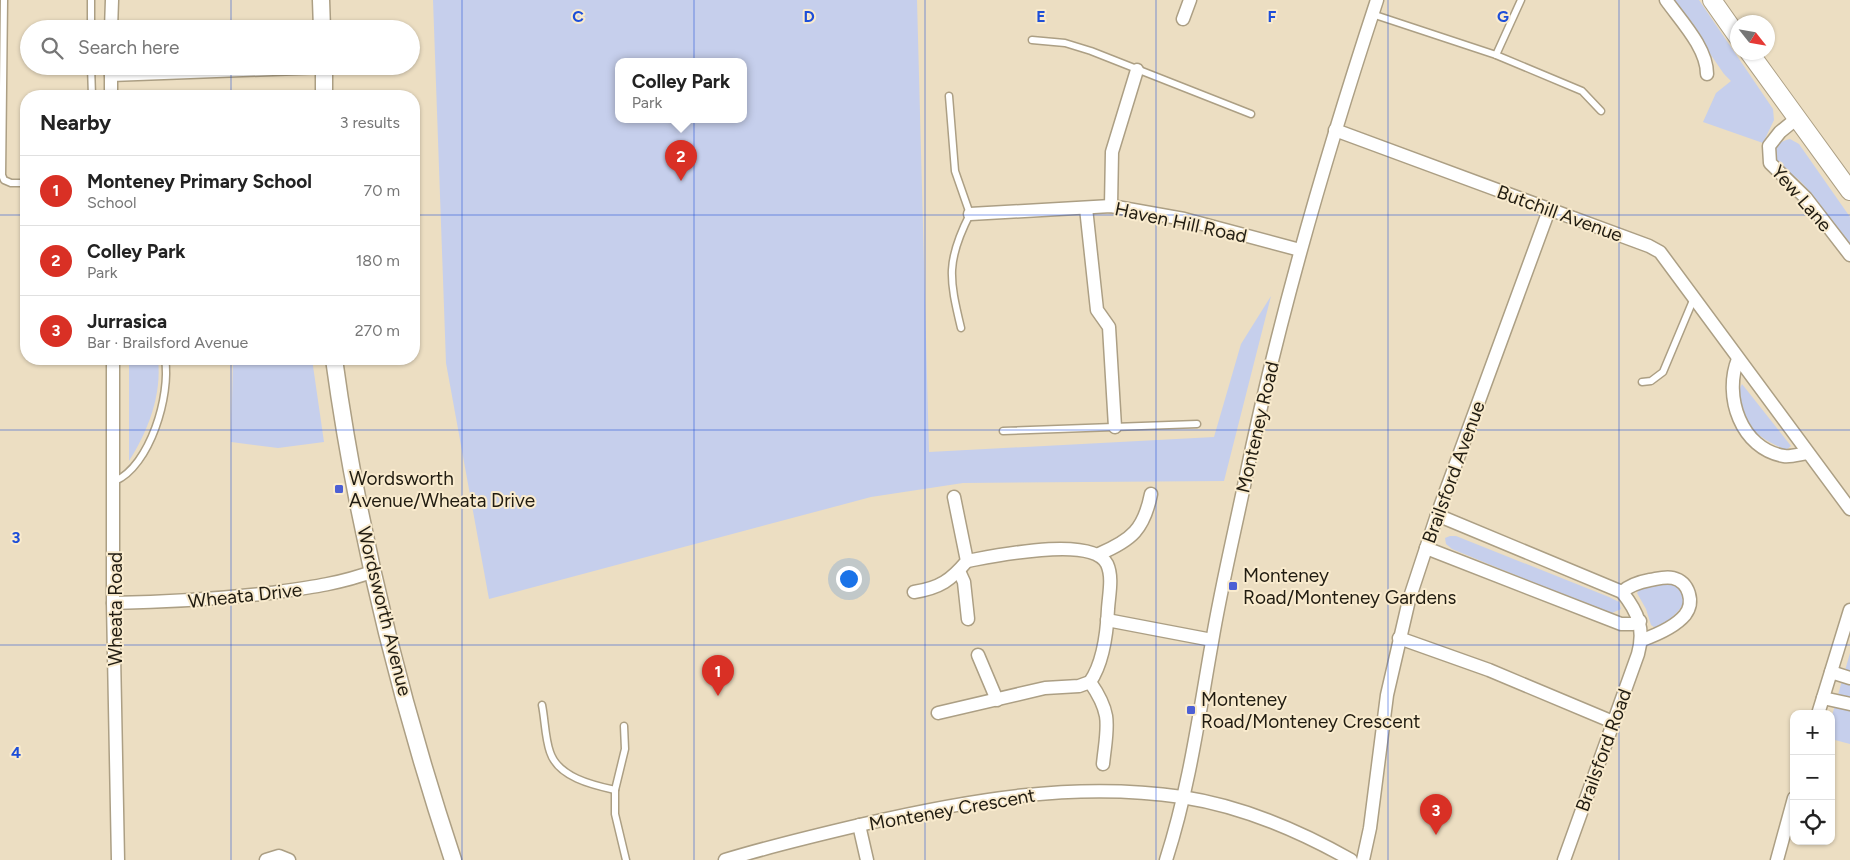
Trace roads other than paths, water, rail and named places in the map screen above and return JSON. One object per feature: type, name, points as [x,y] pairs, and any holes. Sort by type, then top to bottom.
[{"type":"main road","points":[[1712,0],[1730,26]]},
{"type":"main road","points":[[1755,60],[1850,191]]},
{"type":"street","points":[[111,20],[112,0]]},
{"type":"street","points":[[321,0],[322,20]]},
{"type":"street","points":[[1183,20],[1190,0]]},
{"type":"street","name":"Monteney Road","points":[[1166,860],[1193,754],[1212,640],[1259,410],[1300,250],[1335,130],[1377,0]]},
{"type":"street","points":[[1666,0],[1701,51],[1707,63],[1707,74]]},
{"type":"street","points":[[1111,206],[1112,152],[1137,70]]},
{"type":"street","points":[[111,75],[111,90]]},
{"type":"street","points":[[324,75],[324,90]]},
{"type":"street","name":"Yew Lane","points":[[1796,119],[1780,132],[1769,146],[1770,163],[1806,198],[1850,255]]},
{"type":"street","name":"Butchill Avenue","points":[[1335,130],[1649,246],[1660,252],[1850,509]]},
{"type":"street","name":"Haven Hill Road","points":[[970,214],[1111,206],[1184,219],[1300,250]]},
{"type":"street","points":[[1086,208],[1098,310],[1109,327],[1116,427]]},
{"type":"street","name":"Brailsford Avenue","points":[[1363,860],[1370,828],[1387,695],[1399,638],[1437,515],[1549,210]]},
{"type":"street","points":[[1738,359],[1732,380],[1732,394],[1741,424],[1750,437],[1758,445],[1785,456],[1807,453]]},
{"type":"street","name":"Wheata Road","points":[[113,365],[118,860]]},
{"type":"street","name":"Wordsworth Avenue","points":[[335,365],[341,408],[392,649],[438,816],[453,860]]},
{"type":"street","points":[[914,592],[940,586],[959,571],[967,560],[1034,550],[1076,549],[1099,554],[1120,546],[1134,534],[1147,516],[1151,494]]},
{"type":"street","points":[[954,497],[967,560]]},
{"type":"street","points":[[1437,515],[1622,592],[1629,586],[1666,577],[1679,580],[1689,592],[1690,599],[1685,616],[1662,632],[1642,640]]},
{"type":"street","points":[[1426,548],[1621,624],[1633,624],[1640,620]]},
{"type":"street","points":[[938,713],[1045,688],[1079,686],[1090,682],[1098,666],[1107,620],[1110,574],[1106,562],[1099,554]]},
{"type":"street","name":"Wheata Drive","points":[[114,603],[179,602],[241,596],[320,586],[355,578],[374,571]]},
{"type":"street","points":[[959,571],[964,582],[968,619]]},
{"type":"street","name":"Brailsford Road","points":[[1564,860],[1642,640],[1640,620],[1634,607],[1622,592]]},
{"type":"street","points":[[1819,710],[1850,610]]},
{"type":"street","points":[[1107,620],[1212,640]]},
{"type":"street","points":[[1399,638],[1488,670],[1613,722]]},
{"type":"street","points":[[978,655],[997,700]]},
{"type":"street","points":[[1831,672],[1850,678]]},
{"type":"street","points":[[1090,682],[1102,700],[1106,712],[1103,764]]},
{"type":"street","points":[[1823,698],[1850,704]]},
{"type":"street","name":"Monteney Crescent","points":[[725,860],[805,837],[973,802],[1042,793],[1142,792],[1183,797],[1235,809],[1330,848],[1351,860]]},
{"type":"street","points":[[1777,860],[1793,800]]},
{"type":"street","points":[[860,825],[867,860]]},
{"type":"street","points":[[266,860],[279,856],[289,860]]},
{"type":"lane","points":[[4,0],[2,175],[4,180],[11,183],[20,183]]},
{"type":"lane","points":[[91,0],[91,20]]},
{"type":"lane","points":[[1496,55],[1521,0]]},
{"type":"lane","points":[[1372,14],[1496,55],[1582,90],[1601,111]]},
{"type":"lane","points":[[1032,40],[1065,43],[1118,60],[1137,70],[1251,114]]},
{"type":"lane","points":[[91,75],[92,90]]},
{"type":"lane","points":[[949,96],[955,171],[970,214],[953,250],[950,270],[960,328]]},
{"type":"lane","points":[[1642,382],[1651,381],[1663,372],[1694,298]]},
{"type":"lane","points":[[115,482],[131,472],[144,453],[155,428],[164,394],[165,365]]},
{"type":"lane","points":[[1003,431],[1197,424]]},
{"type":"lane","points":[[542,705],[550,752],[558,767],[593,785],[615,790]]},
{"type":"lane","points":[[624,726],[625,749],[615,790],[615,814],[626,860]]},
{"type":"place","name":"Colley Park","points":[[681,181]]},
{"type":"place","name":"Wordsworth Avenue/Wheata Drive","points":[[339,489]]},
{"type":"place","name":"Monteney Road/Monteney Gardens","points":[[1233,586]]},
{"type":"place","name":"Monteney Primary School","points":[[718,696]]},
{"type":"place","name":"Monteney Road/Monteney Crescent","points":[[1191,710]]},
{"type":"place","name":"Jurrasica","points":[[1436,835]]}]
